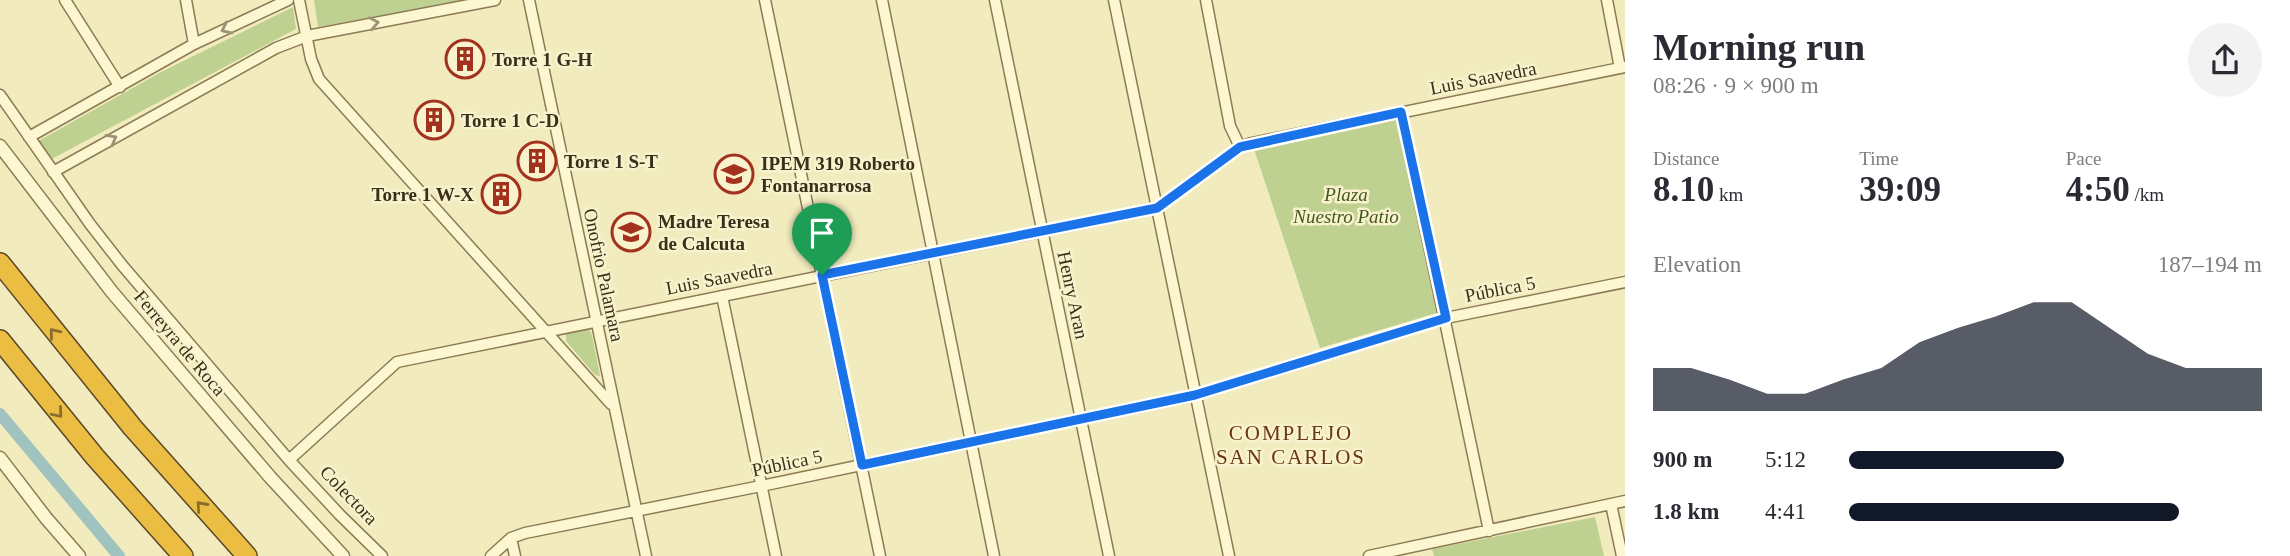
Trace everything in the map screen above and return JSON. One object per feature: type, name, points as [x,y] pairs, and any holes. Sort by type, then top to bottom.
[{"type":"highway","points":[[0,263],[108,399],[247,556]]},
{"type":"highway","points":[[0,340],[95,457],[183,556]]},
{"type":"street","points":[[65,0],[120,86]]},
{"type":"street","points":[[186,0],[194,44]]},
{"type":"street","points":[[29,137],[194,44],[288,0]]},
{"type":"street","points":[[299,0],[311,59],[319,79],[613,406]]},
{"type":"street","points":[[53,172],[276,48],[306,36],[495,0]]},
{"type":"street","name":"Onofrio Palamara","points":[[528,0],[646,556]]},
{"type":"street","points":[[765,0],[880,556]]},
{"type":"street","points":[[883,0],[994,556]]},
{"type":"street","name":"Henry Aran","points":[[995,0],[1109,556]]},
{"type":"street","points":[[1114,0],[1229,556]]},
{"type":"street","points":[[1206,0],[1230,126],[1240,147]]},
{"type":"street","points":[[1607,0],[1623,68]]},
{"type":"street","name":"Luis Saavedra","points":[[289,460],[397,362],[1157,208],[1240,147],[1623,68]]},
{"type":"street","name":"Ferreyra de Roca","points":[[0,94],[53,172],[122,265],[289,460]]},
{"type":"street","points":[[1401,112],[1489,531]]},
{"type":"street","name":"Ferreyra de Roca","points":[[0,146],[111,292],[270,477],[343,556]]},
{"type":"street","name":"Pública 5","points":[[491,556],[511,538],[525,533],[1195,395],[1446,318],[1625,282]]},
{"type":"street","points":[[722,296],[776,556]]},
{"type":"street","points":[[0,458],[46,519],[79,556]]},
{"type":"street","name":"Colectora","points":[[289,460],[382,556]]},
{"type":"street","points":[[1369,556],[1422,551],[1489,531],[1625,502]]},
{"type":"street","points":[[1611,505],[1622,556]]},
{"type":"street","points":[[511,538],[515,556]]},
{"type":"green space","points":[[314,0],[464,0],[318,27]]},
{"type":"green space","points":[[293,7],[296,29],[46,162],[33,144],[163,71]]},
{"type":"green space","name":"Plaza Nuestro Patio","points":[[1399,120],[1440,312],[1320,348],[1254,149]]},
{"type":"green space","points":[[589,329],[592,335],[600,376],[595,375],[566,341],[566,333]]},
{"type":"green space","points":[[1595,517],[1604,556],[1434,556],[1432,549]]},
{"type":"waterway","points":[[0,414],[119,556]]},
{"type":"place","name":"Torre 1 G-H","points":[[465,59]]},
{"type":"place","name":"Torre 1 C-D","points":[[434,120]]},
{"type":"place","name":"Torre 1 S-T","points":[[537,161]]},
{"type":"place","name":"IPEM 319 Roberto Fontanarrosa","points":[[734,174]]},
{"type":"place","name":"Torre 1 W-X","points":[[501,194]]},
{"type":"place","name":"Madre Teresa de Calcuta","points":[[631,232]]},
{"type":"district","name":"COMPLEJO SAN CARLOS","points":[[1291,445]]},
{"type":"route","points":[[1401,112],[1446,318],[1195,395],[862,465],[822,275],[1157,208],[1240,147],[1401,112]]}]
